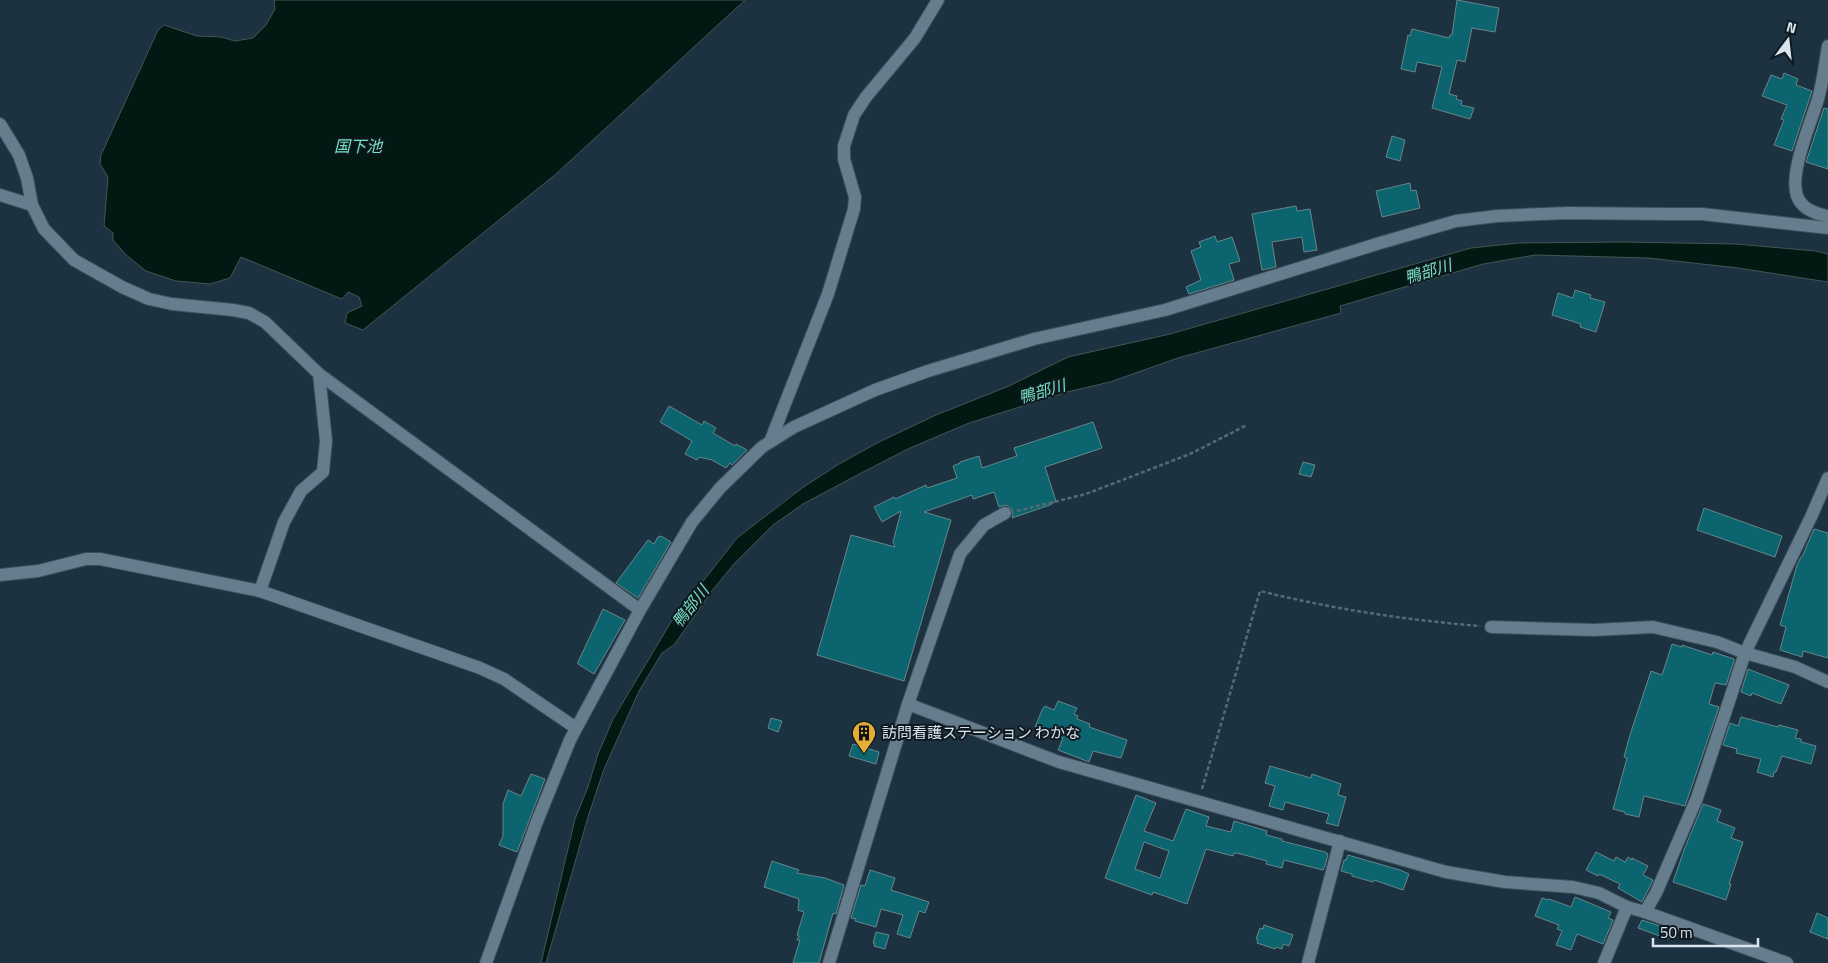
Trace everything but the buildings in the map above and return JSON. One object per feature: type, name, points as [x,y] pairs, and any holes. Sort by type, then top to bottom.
[{"type":"street","points":[[770,442],[828,294],[854,208],[855,197],[844,159],[844,146],[854,115],[866,97],[915,38],[938,0]]},
{"type":"street","points":[[1828,46],[1819,98],[1797,166],[1796,184],[1797,196],[1804,208],[1828,216]]},
{"type":"street","points":[[0,124],[19,155],[27,178],[32,205],[44,229],[74,260],[122,287],[149,299],[172,304],[233,310],[248,313],[265,322],[319,374],[640,610]]},
{"type":"street","points":[[0,195],[32,205]]},
{"type":"street","points":[[486,963],[536,824],[576,728],[640,610],[692,522],[720,488],[762,447],[794,427],[875,390],[928,371],[1034,339],[1165,310],[1456,221],[1497,216],[1567,213],[1702,214],[1828,228]]},
{"type":"street","points":[[260,591],[284,522],[301,491],[323,472],[326,441],[319,374]]},
{"type":"street","points":[[1645,912],[1656,893],[1697,798],[1745,653],[1828,478]]},
{"type":"street","points":[[828,963],[908,704],[960,554],[984,525],[1005,514]]},
{"type":"street","points":[[0,575],[38,571],[86,559],[100,559],[260,591],[480,668],[504,679],[576,728]]},
{"type":"street","points":[[1491,627],[1594,630],[1653,627],[1717,642],[1745,653],[1795,667],[1828,682]]},
{"type":"street","points":[[908,704],[1059,762],[1446,872],[1505,882],[1573,887],[1599,893],[1627,908],[1645,912],[1787,963]]},
{"type":"street","points":[[1308,963],[1340,841]]},
{"type":"street","points":[[1604,963],[1627,908]]},
{"type":"path","points":[[1005,514],[1086,494],[1190,454],[1247,425]]},
{"type":"path","points":[[1198,801],[1260,591],[1422,621],[1491,627]]},
{"type":"water","name":"国下池","points":[[274,0],[745,0],[556,174],[363,330],[345,323],[347,313],[362,306],[359,297],[348,292],[342,299],[241,257],[230,278],[210,284],[176,281],[146,271],[126,255],[113,240],[113,233],[104,226],[108,177],[100,164],[101,155],[158,30],[164,25],[197,36],[221,37],[235,41],[253,38],[266,25],[275,9]]},
{"type":"water","name":"鴨部川","points":[[1518,243],[1736,244],[1816,251],[1828,254],[1828,282],[1738,268],[1648,258],[1535,255],[1483,264],[1340,306],[1341,313],[1178,358],[1110,382],[1067,392],[969,423],[910,448],[803,504],[773,525],[734,564],[711,592],[674,645],[662,653],[639,691],[604,769],[588,817],[546,963],[541,963],[575,819],[588,787],[598,754],[613,719],[671,622],[737,538],[802,488],[839,464],[879,442],[936,415],[1009,386],[1068,357],[1170,334],[1471,248]]},
{"type":"place","name":"訪問看護ステーション わかな","points":[[864,754]]}]
